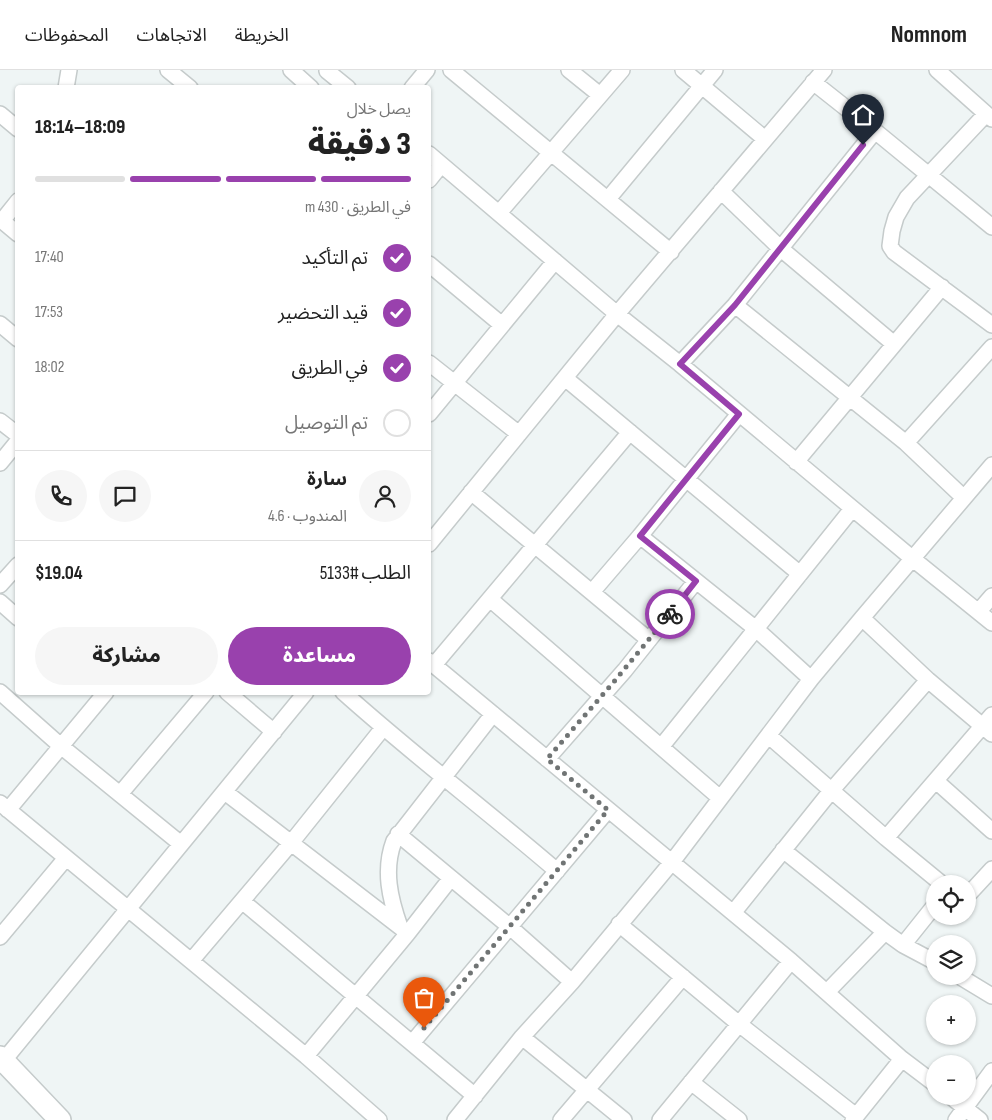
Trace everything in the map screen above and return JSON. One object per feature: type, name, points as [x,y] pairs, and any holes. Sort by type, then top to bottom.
[{"type":"highway","points":[[1,1061],[60,1120]]},
{"type":"street","points":[[66,85],[69,70]]},
{"type":"street","points":[[168,70],[186,85]]},
{"type":"street","points":[[291,70],[308,85]]},
{"type":"street","points":[[314,85],[327,70],[344,85]]},
{"type":"street","points":[[414,85],[426,70]]},
{"type":"street","points":[[451,70],[671,252]]},
{"type":"street","points":[[569,70],[600,95]]},
{"type":"street","points":[[499,213],[622,70]]},
{"type":"street","points":[[683,70],[764,139]]},
{"type":"street","points":[[608,199],[715,70]]},
{"type":"street","points":[[431,542],[617,314],[824,70]]},
{"type":"street","points":[[936,70],[989,116],[907,198],[896,217],[890,246],[894,252],[992,325]]},
{"type":"street","points":[[813,82],[992,227]]},
{"type":"street","points":[[0,114],[15,126]]},
{"type":"street","points":[[680,364],[735,305],[875,131]]},
{"type":"street","points":[[431,156],[912,560],[992,622]]},
{"type":"street","points":[[431,178],[441,165]]},
{"type":"street","points":[[721,191],[780,248],[894,344]]},
{"type":"street","points":[[15,204],[1,220],[15,232]]},
{"type":"street","points":[[431,412],[555,261]]},
{"type":"street","points":[[431,266],[502,325]]},
{"type":"street","points":[[796,462],[942,287]]},
{"type":"street","points":[[735,305],[906,443],[964,498]]},
{"type":"street","points":[[0,324],[15,336]]},
{"type":"street","points":[[906,443],[992,347]]},
{"type":"street","points":[[431,365],[519,434]]},
{"type":"street","points":[[565,378],[800,574]]},
{"type":"street","points":[[592,592],[739,414]]},
{"type":"street","points":[[0,421],[15,433]]},
{"type":"street","points":[[630,432],[490,599],[431,663],[791,961],[902,1059],[926,1077]]},
{"type":"street","points":[[0,463],[15,445]]},
{"type":"street","points":[[455,1120],[522,1037],[572,982],[672,862],[811,679],[992,465]]},
{"type":"street","points":[[471,492],[649,640]]},
{"type":"street","points":[[661,747],[852,509]]},
{"type":"street","points":[[640,536],[756,629],[811,679]]},
{"type":"street","points":[[0,585],[15,568]]},
{"type":"street","points":[[547,759],[601,698],[696,581]]},
{"type":"street","points":[[979,611],[992,596]]},
{"type":"street","points":[[490,599],[601,698],[720,798]]},
{"type":"street","points":[[0,602],[15,615]]},
{"type":"street","points":[[862,618],[928,680],[989,725],[886,838]]},
{"type":"street","points":[[733,913],[831,791],[928,680]]},
{"type":"street","points":[[0,692],[62,747],[182,844]]},
{"type":"street","points":[[101,695],[62,747],[4,807],[306,1056],[379,1120]]},
{"type":"street","points":[[120,794],[203,695]]},
{"type":"street","points":[[231,695],[274,732]]},
{"type":"street","points":[[1,1061],[304,695]]},
{"type":"street","points":[[346,695],[383,728],[444,776],[557,871]]},
{"type":"street","points":[[404,930],[391,901],[388,878],[391,850],[398,834],[493,714]]},
{"type":"street","points":[[191,961],[291,843],[383,728]]},
{"type":"street","points":[[769,736],[931,875]]},
{"type":"street","points":[[936,781],[992,831]]},
{"type":"street","points":[[225,792],[404,930]]},
{"type":"street","points":[[412,1043],[608,810]]},
{"type":"street","points":[[398,834],[510,927],[572,982]]},
{"type":"street","points":[[783,850],[885,932],[903,945],[926,957]]},
{"type":"street","points":[[3,927],[66,858]]},
{"type":"street","points":[[976,886],[992,869]]},
{"type":"street","points":[[306,1056],[356,996],[404,930],[451,878]]},
{"type":"street","points":[[242,901],[475,1096]]},
{"type":"street","points":[[903,945],[926,916]]},
{"type":"street","points":[[620,924],[854,1118],[902,1059]]},
{"type":"street","points":[[827,992],[885,932]]},
{"type":"street","points":[[660,1120],[791,961]]},
{"type":"street","points":[[561,1120],[683,977]]},
{"type":"street","points":[[974,985],[992,996]]},
{"type":"street","points":[[522,1037],[624,1120]]},
{"type":"street","points":[[980,1120],[961,1114],[992,1071]]},
{"type":"street","points":[[691,1082],[739,1120]]},
{"type":"way so far","points":[[424,1028],[608,810],[547,759],[670,614]]},
{"type":"route","points":[[670,614],[696,581],[640,536],[739,414],[680,364],[735,305],[863,145]]}]
